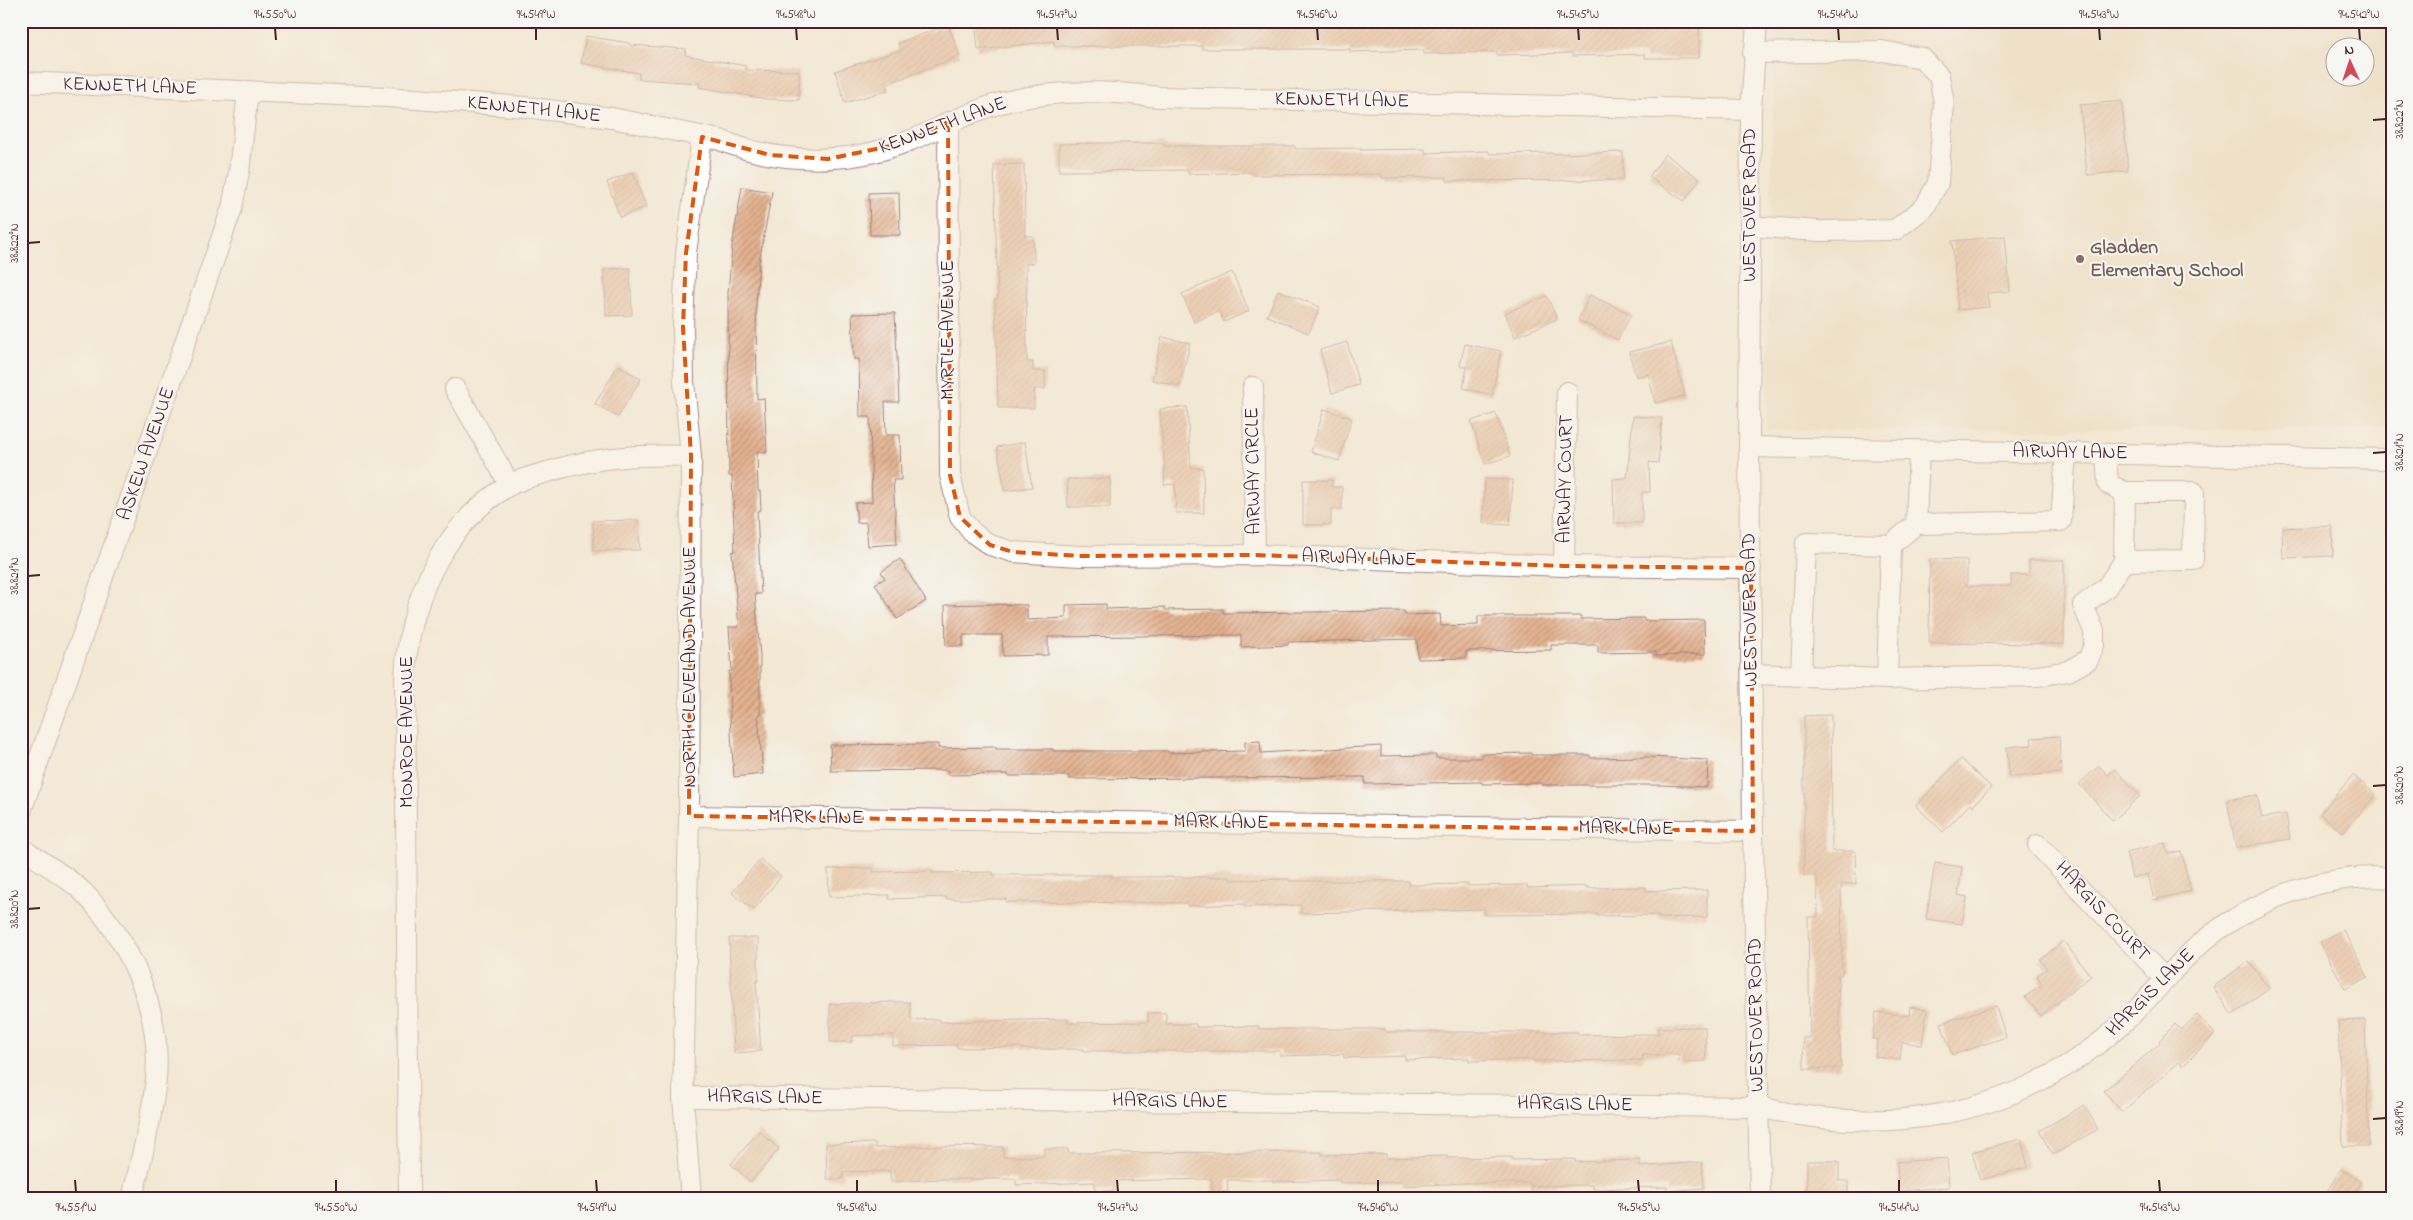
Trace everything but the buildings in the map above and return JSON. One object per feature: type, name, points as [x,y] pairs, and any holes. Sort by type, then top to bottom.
[{"type":"street","name":"WESTOVER ROAD","points":[[1757,21],[1751,110],[1749,447],[1753,831],[1760,1199]]},
{"type":"street","points":[[1750,226],[1818,231],[1895,230],[1925,207],[1938,183],[1944,103],[1939,76],[1922,58],[1882,52],[1754,52]]},
{"type":"street","name":"KENNETH LANE","points":[[21,82],[387,97],[525,107],[612,118],[702,137],[770,155],[828,159],[865,154],[905,143],[948,122],[1000,103],[1078,91],[1121,92],[1159,97],[1751,110]]},
{"type":"street","name":"ASKEW AVENUE","points":[[21,811],[232,208],[239,172],[248,92]]},
{"type":"street","name":"MYRTLE AVENUE","points":[[948,122],[950,475],[960,517],[972,532]]},
{"type":"street","name":"NORTH CLEVELAND AVENUE","points":[[691,1199],[683,1097],[689,816],[691,456],[684,382],[683,318],[686,253],[698,153],[702,137]]},
{"type":"street","name":"AIRWAY CIRCLE","points":[[1253,387],[1255,555]]},
{"type":"street","points":[[455,389],[510,485]]},
{"type":"street","name":"AIRWAY COURT","points":[[1564,566],[1567,392]]},
{"type":"street","name":"AIRWAY LANE","points":[[1749,447],[2392,460]]},
{"type":"street","points":[[1916,524],[1919,450]]},
{"type":"street","name":"MONROE AVENUE","points":[[408,1199],[405,662],[411,626],[422,591],[437,562],[458,532],[480,509],[510,485],[569,465],[605,457],[648,454],[691,456]]},
{"type":"street","points":[[1801,675],[1806,543],[1891,545],[1916,524],[2061,521],[2066,454]]},
{"type":"street","points":[[2106,454],[2108,484],[2125,492],[2194,492],[2193,560],[2124,561]]},
{"type":"street","points":[[1752,674],[1887,679],[2038,676],[2068,671],[2088,660],[2094,645],[2094,632],[2083,605],[2106,588],[2124,561],[2125,492]]},
{"type":"street","name":"AIRWAY LANE","points":[[972,532],[990,545],[1014,552],[1080,556],[1255,555],[1564,566],[1751,568]]},
{"type":"street","points":[[1887,679],[1891,545]]},
{"type":"street","name":"MARK LANE","points":[[689,816],[1753,831]]},
{"type":"street","name":"HARGIS COURT","points":[[2038,845],[2166,980]]},
{"type":"street","points":[[21,848],[82,891],[103,915],[139,974],[156,1043],[156,1078],[132,1199]]},
{"type":"street","name":"HARGIS LANE","points":[[683,1097],[1759,1107],[1795,1116],[1836,1121],[1876,1122],[1917,1119],[1957,1111],[1996,1100],[2034,1084],[2075,1060],[2103,1041],[2139,1010],[2184,959],[2212,934],[2244,913],[2278,896],[2314,885],[2343,880],[2392,878]]},
{"type":"highlighted area","points":[[948,122],[950,475],[960,517],[990,545],[1013,552],[1080,556],[1255,555],[1564,566],[1751,568],[1753,831],[689,816],[691,456],[683,327],[686,253],[702,137],[770,155],[828,159],[905,143]]},
{"type":"shaded area","name":"Gladden Elementary School","points":[[1775,21],[2392,21],[2392,429],[1766,430]]},
{"type":"place","name":"Gladden Elementary School","points":[[2080,259]]}]
